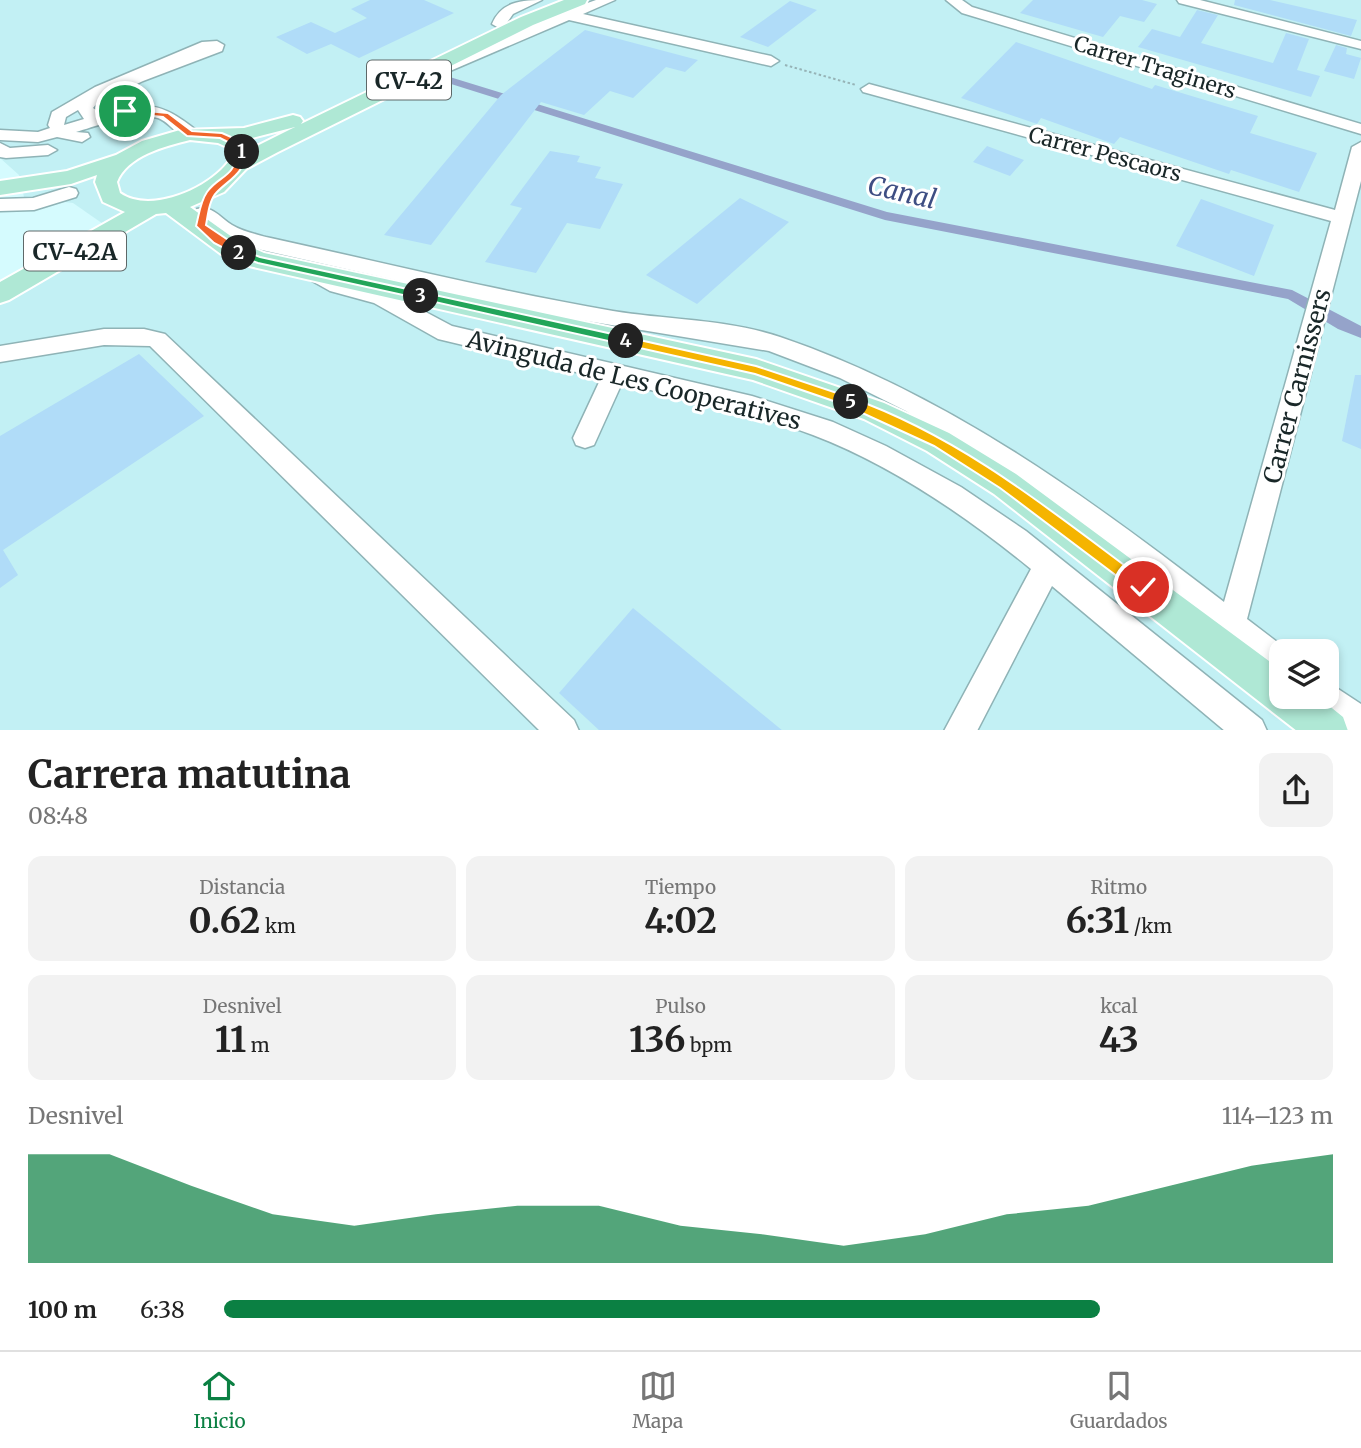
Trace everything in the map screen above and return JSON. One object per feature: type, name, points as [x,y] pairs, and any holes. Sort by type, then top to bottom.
[{"type":"main road","name":"CV-42","points":[[0,188],[71,177],[124,159],[153,143],[190,134],[245,134],[278,126],[312,114],[552,0]]},
{"type":"main road","name":"CV-42","points":[[159,207],[205,210],[241,164],[270,147],[527,21],[573,8]]},
{"type":"main road","points":[[222,136],[235,142],[242,152],[241,164]]},
{"type":"main road","points":[[111,197],[107,186],[109,177],[124,159]]},
{"type":"main road","points":[[0,194],[69,193],[111,197],[123,204],[205,210],[218,241],[243,255],[756,370],[874,411],[938,442],[1004,484],[1269,684]]},
{"type":"main road","name":"CV-42A","points":[[0,280],[78,236],[105,214],[111,197]]},
{"type":"main road","name":"CV-42A","points":[[0,294],[159,207]]},
{"type":"main road","points":[[1301,709],[1329,730]]},
{"type":"street","points":[[502,0],[534,0]]},
{"type":"street","points":[[499,24],[499,18],[506,12],[534,0]]},
{"type":"street","points":[[573,8],[608,0]]},
{"type":"street","name":"Carrer Traginers","points":[[953,0],[967,10],[1361,129]]},
{"type":"street","points":[[1184,0],[1361,45]]},
{"type":"street","points":[[573,8],[771,61]]},
{"type":"street","points":[[0,134],[36,123],[125,79],[207,45],[218,45],[217,48],[138,78],[91,100],[85,108],[90,116],[104,120]]},
{"type":"street","points":[[164,74],[152,75],[133,83],[106,98],[104,104],[110,110],[165,114],[190,134]]},
{"type":"street","name":"Carrer Pescaors","points":[[869,89],[1342,218]]},
{"type":"street","points":[[63,111],[58,115],[56,125],[61,133],[67,137],[82,137]]},
{"type":"street","points":[[0,134],[38,137],[135,112]]},
{"type":"street","points":[[0,148],[6,153],[46,150],[112,125],[132,121],[151,122],[159,128],[153,143]]},
{"type":"street","name":"Carrer Carnissers","points":[[1232,618],[1361,147]]},
{"type":"street","points":[[0,205],[34,204],[69,193]]},
{"type":"street","points":[[205,210],[227,231],[262,243],[551,307],[615,319],[741,336],[772,343],[848,372],[914,404],[1094,518],[1232,618],[1269,641]]},
{"type":"street","points":[[0,302],[60,260]]},
{"type":"street","name":"Avinguda de Les Cooperatives","points":[[312,272],[337,286],[381,297],[446,333],[752,405],[824,429],[877,453],[952,495],[1048,565],[1251,730]]},
{"type":"street","points":[[0,354],[25,348],[130,336],[151,338],[163,345],[563,730]]},
{"type":"street","points":[[0,365],[47,360],[132,343],[163,345]]},
{"type":"street","points":[[586,438],[616,372]]},
{"type":"street","points":[[960,730],[1048,565]]},
{"type":"street","points":[[1232,618],[1269,653]]},
{"type":"street","points":[[1339,692],[1361,708]]},
{"type":"street","points":[[1339,707],[1361,724]]},
{"type":"path","points":[[771,61],[869,89]]},
{"type":"shaded area","points":[[0,0],[1361,0],[1361,730],[0,730],[0,305],[119,235],[73,203],[24,197],[19,175],[0,158]]},
{"type":"building","points":[[370,0],[424,0],[454,13],[359,58],[331,44],[307,54],[276,37],[311,22],[335,33],[367,18],[351,9]]},
{"type":"building","points":[[1033,0],[1142,0],[1157,4],[1144,22],[1120,16],[1103,37],[1020,13]]},
{"type":"building","points":[[1235,0],[1270,0],[1357,20],[1351,36],[1234,5]]},
{"type":"building","points":[[790,1],[817,10],[768,47],[740,37]]},
{"type":"building","points":[[1197,10],[1218,15],[1201,43],[1273,63],[1286,33],[1309,39],[1297,70],[1320,76],[1311,97],[1138,47],[1152,29],[1180,37]]},
{"type":"building","points":[[585,30],[698,60],[685,72],[666,67],[633,98],[610,91],[584,115],[541,102],[431,245],[384,235],[501,95]]},
{"type":"building","points":[[1016,42],[1152,89],[1155,85],[1258,116],[1250,133],[1317,153],[1299,192],[1231,170],[1229,174],[1120,137],[1114,144],[1041,118],[1037,124],[961,98]]},
{"type":"building","points":[[1336,45],[1347,48],[1346,54],[1361,58],[1354,79],[1324,71]]},
{"type":"building","points":[[987,146],[1024,160],[1010,176],[973,162]]},
{"type":"building","points":[[550,151],[580,156],[577,162],[601,167],[595,178],[623,184],[600,229],[567,223],[536,273],[485,262],[522,208],[510,205]]},
{"type":"building","points":[[740,198],[789,222],[697,304],[646,275]]},
{"type":"building","points":[[1201,199],[1274,225],[1254,276],[1176,246]]},
{"type":"building","points":[[139,354],[204,416],[3,550],[18,575],[0,588],[0,436]]},
{"type":"building","points":[[1355,375],[1361,375],[1361,449],[1342,441]]},
{"type":"building","points":[[633,608],[782,730],[599,730],[559,693]]},
{"type":"waterway","name":"Canal","points":[[436,76],[885,216],[1292,295],[1343,325],[1361,332]]},
{"type":"route","points":[[125,111],[165,114],[190,134],[222,136],[235,142],[242,152],[241,164],[225,183],[212,192],[207,200],[201,226],[218,241],[243,255],[756,370],[816,389],[874,411],[938,442],[1004,484],[1143,587]]}]
